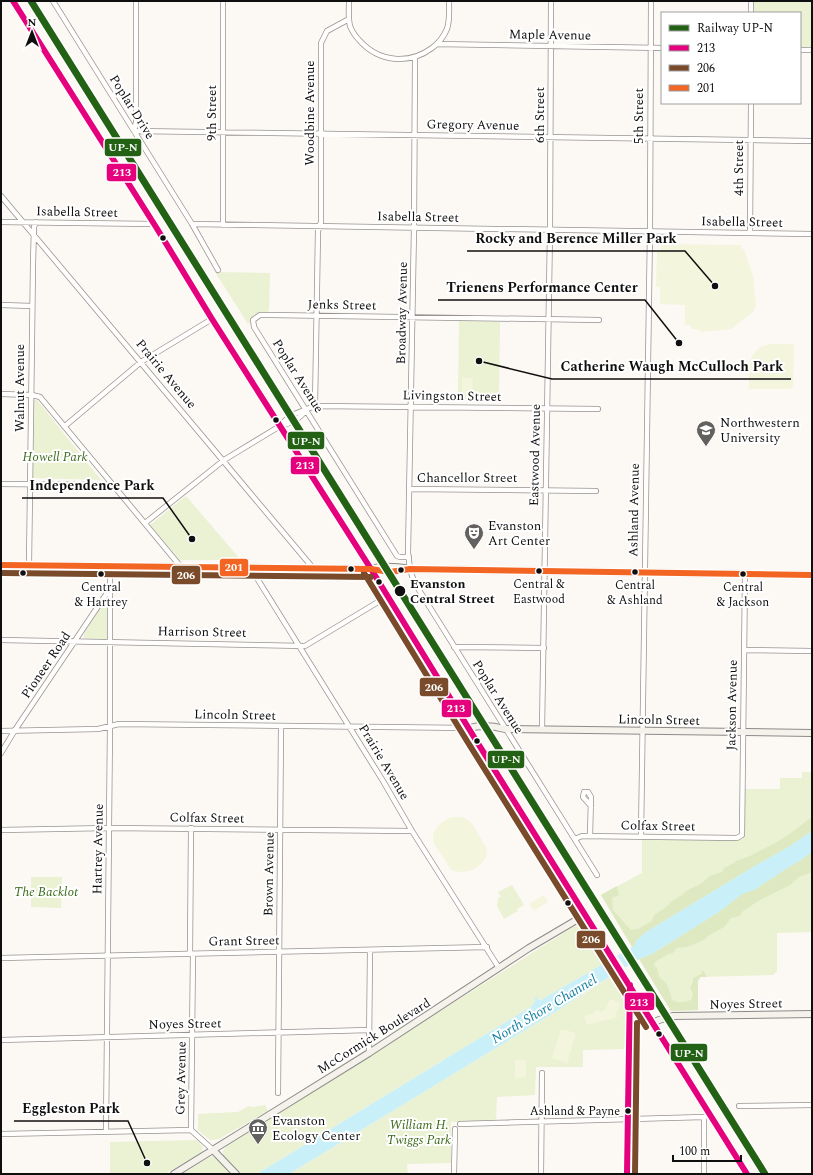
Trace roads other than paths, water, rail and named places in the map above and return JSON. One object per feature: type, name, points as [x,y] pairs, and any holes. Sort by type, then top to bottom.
[{"type":"main road","points":[[13,1],[154,224],[212,319],[388,596],[608,952],[630,985],[707,1116],[747,1174]]},
{"type":"main road","points":[[1,565],[313,568],[371,569],[378,571],[410,569],[812,575]]},
{"type":"main road","name":"Lincoln Street","points":[[469,728],[498,727],[505,729],[542,730],[812,733]]},
{"type":"main road","name":"McCormick Boulevard","points":[[174,1174],[369,1053],[529,948],[585,915]]},
{"type":"main road","name":"Noyes Street","points":[[653,1023],[661,1024],[680,1017],[812,1014]]},
{"type":"main road","points":[[213,1150],[236,1174]]},
{"type":"street","name":"Poplar Drive","points":[[53,1],[192,224]]},
{"type":"street","points":[[134,131],[136,122],[136,1]]},
{"type":"street","name":"9th Street","points":[[223,1],[223,225]]},
{"type":"street","points":[[349,1],[350,26],[357,38],[367,48],[377,54],[385,58],[395,60],[415,58],[437,44],[447,30],[449,1]]},
{"type":"street","name":"6th Street","points":[[550,230],[551,1]]},
{"type":"street","name":"5th Street","points":[[650,231],[651,1]]},
{"type":"street","points":[[751,1],[751,12]]},
{"type":"street","name":"Woodbine Avenue","points":[[315,406],[318,231],[320,224],[321,43],[327,31],[349,19]]},
{"type":"street","name":"Maple Avenue","points":[[437,44],[661,48]]},
{"type":"street","points":[[801,50],[812,50]]},
{"type":"street","name":"Broadway Avenue","points":[[410,569],[415,58]]},
{"type":"street","name":"4th Street","points":[[750,233],[751,104]]},
{"type":"street","name":"Gregory Avenue","points":[[134,131],[812,141]]},
{"type":"street","name":"Prairie Avenue","points":[[1,196],[224,460],[313,568]]},
{"type":"street","name":"Isabella Street","points":[[1,222],[154,224]]},
{"type":"street","name":"Walnut Avenue","points":[[29,565],[32,306],[34,227],[36,222]]},
{"type":"street","name":"Isabella Street","points":[[192,224],[320,224],[414,228],[812,234]]},
{"type":"street","points":[[192,224],[218,270]]},
{"type":"street","name":"Eastwood Avenue","points":[[542,730],[550,230]]},
{"type":"street","name":"Ashland Avenue","points":[[642,836],[644,572],[650,231]]},
{"type":"street","points":[[1,305],[32,306]]},
{"type":"street","name":"Jenks Street","points":[[254,320],[260,315],[599,320]]},
{"type":"street","points":[[65,426],[141,362],[212,319]]},
{"type":"street","name":"Poplar Avenue","points":[[254,320],[254,327],[397,556],[409,557]]},
{"type":"street","points":[[1,394],[32,395],[40,397],[181,567]]},
{"type":"street","name":"Livingston Street","points":[[146,523],[224,460],[280,426],[284,420],[301,411],[315,406],[598,409]]},
{"type":"street","points":[[1,484],[113,485]]},
{"type":"street","name":"Chancellor Street","points":[[410,489],[596,491]]},
{"type":"street","name":"Hartrey Avenue","points":[[106,1132],[110,828],[110,566]]},
{"type":"street","name":"Prairie Avenue","points":[[250,567],[384,781],[412,831],[500,968]]},
{"type":"street","name":"Poplar Avenue","points":[[410,569],[414,582],[597,875]]},
{"type":"street","name":"Jackson Avenue","points":[[741,836],[745,574]]},
{"type":"street","name":"Pioneer Road","points":[[1,753],[109,590]]},
{"type":"street","name":"Harrison Street","points":[[1,640],[305,646],[388,596]]},
{"type":"street","points":[[454,647],[544,648]]},
{"type":"street","points":[[744,650],[812,651]]},
{"type":"street","name":"Lincoln Street","points":[[1,731],[98,729],[119,724],[350,728],[469,728]]},
{"type":"street","name":"Brown Avenue","points":[[278,1093],[282,726]]},
{"type":"street","points":[[590,836],[591,806]]},
{"type":"street","name":"Colfax Street","points":[[1,830],[191,828],[412,831]]},
{"type":"street","name":"Grey Avenue","points":[[191,828],[193,1035],[191,1130]]},
{"type":"street","name":"Colfax Street","points":[[575,839],[582,836],[737,838],[741,836]]},
{"type":"street","name":"Grant Street","points":[[1,958],[487,947]]},
{"type":"street","points":[[369,1053],[370,950]]},
{"type":"street","points":[[627,1174],[630,985]]},
{"type":"street","name":"Noyes Street","points":[[629,1023],[653,1023]]},
{"type":"street","name":"Noyes Street","points":[[1,1040],[369,1030]]},
{"type":"street","points":[[541,1174],[542,1073]]},
{"type":"street","points":[[739,1106],[812,1105]]},
{"type":"street","points":[[460,1124],[707,1116],[704,1174]]},
{"type":"street","points":[[454,1174],[455,1129]]},
{"type":"street","points":[[1,1134],[191,1130],[213,1150]]},
{"type":"water","name":"North Shore Channel","points":[[812,831],[812,852],[754,890],[742,894],[719,912],[652,954],[639,959],[560,1009],[289,1174],[257,1174],[532,1006],[535,1001],[534,998],[537,997],[538,1000],[541,1000],[632,947],[646,932],[790,846]]},
{"type":"railway","points":[[674,1028],[690,1059],[762,1174]]},
{"type":"rail line","name":"UP-N","points":[[31,1],[765,1174]]},
{"type":"place","name":"Rocky and Berence Miller Park","points":[[715,286]]},
{"type":"place","name":"Trienens Performance Center","points":[[679,343]]},
{"type":"place","name":"Catherine Waugh McCulloch Park","points":[[479,361]]},
{"type":"place","name":"Northwestern University","points":[[706,447]]},
{"type":"place","name":"Independence Park","points":[[192,539]]},
{"type":"place","name":"Evanston Art Center","points":[[474,550]]},
{"type":"place","name":"Central & Eastwood","points":[[539,571]]},
{"type":"place","name":"Central & Ashland","points":[[635,572]]},
{"type":"place","name":"Central & Hartrey","points":[[101,574]]},
{"type":"place","name":"Central & Jackson","points":[[743,574]]},
{"type":"place","name":"Evanston Central Street","points":[[400,591]]},
{"type":"place","name":"Ashland & Payne","points":[[628,1111]]},
{"type":"place","name":"Evanston Ecology Center","points":[[258,1145]]},
{"type":"place","name":"Eggleston Park","points":[[147,1163]]},
{"type":"park label","name":"Howell Park","points":[[55,457]]},
{"type":"park label","name":"The Backlot","points":[[46,892]]},
{"type":"park label","name":"William H. Twiggs Park","points":[[419,1132]]}]
